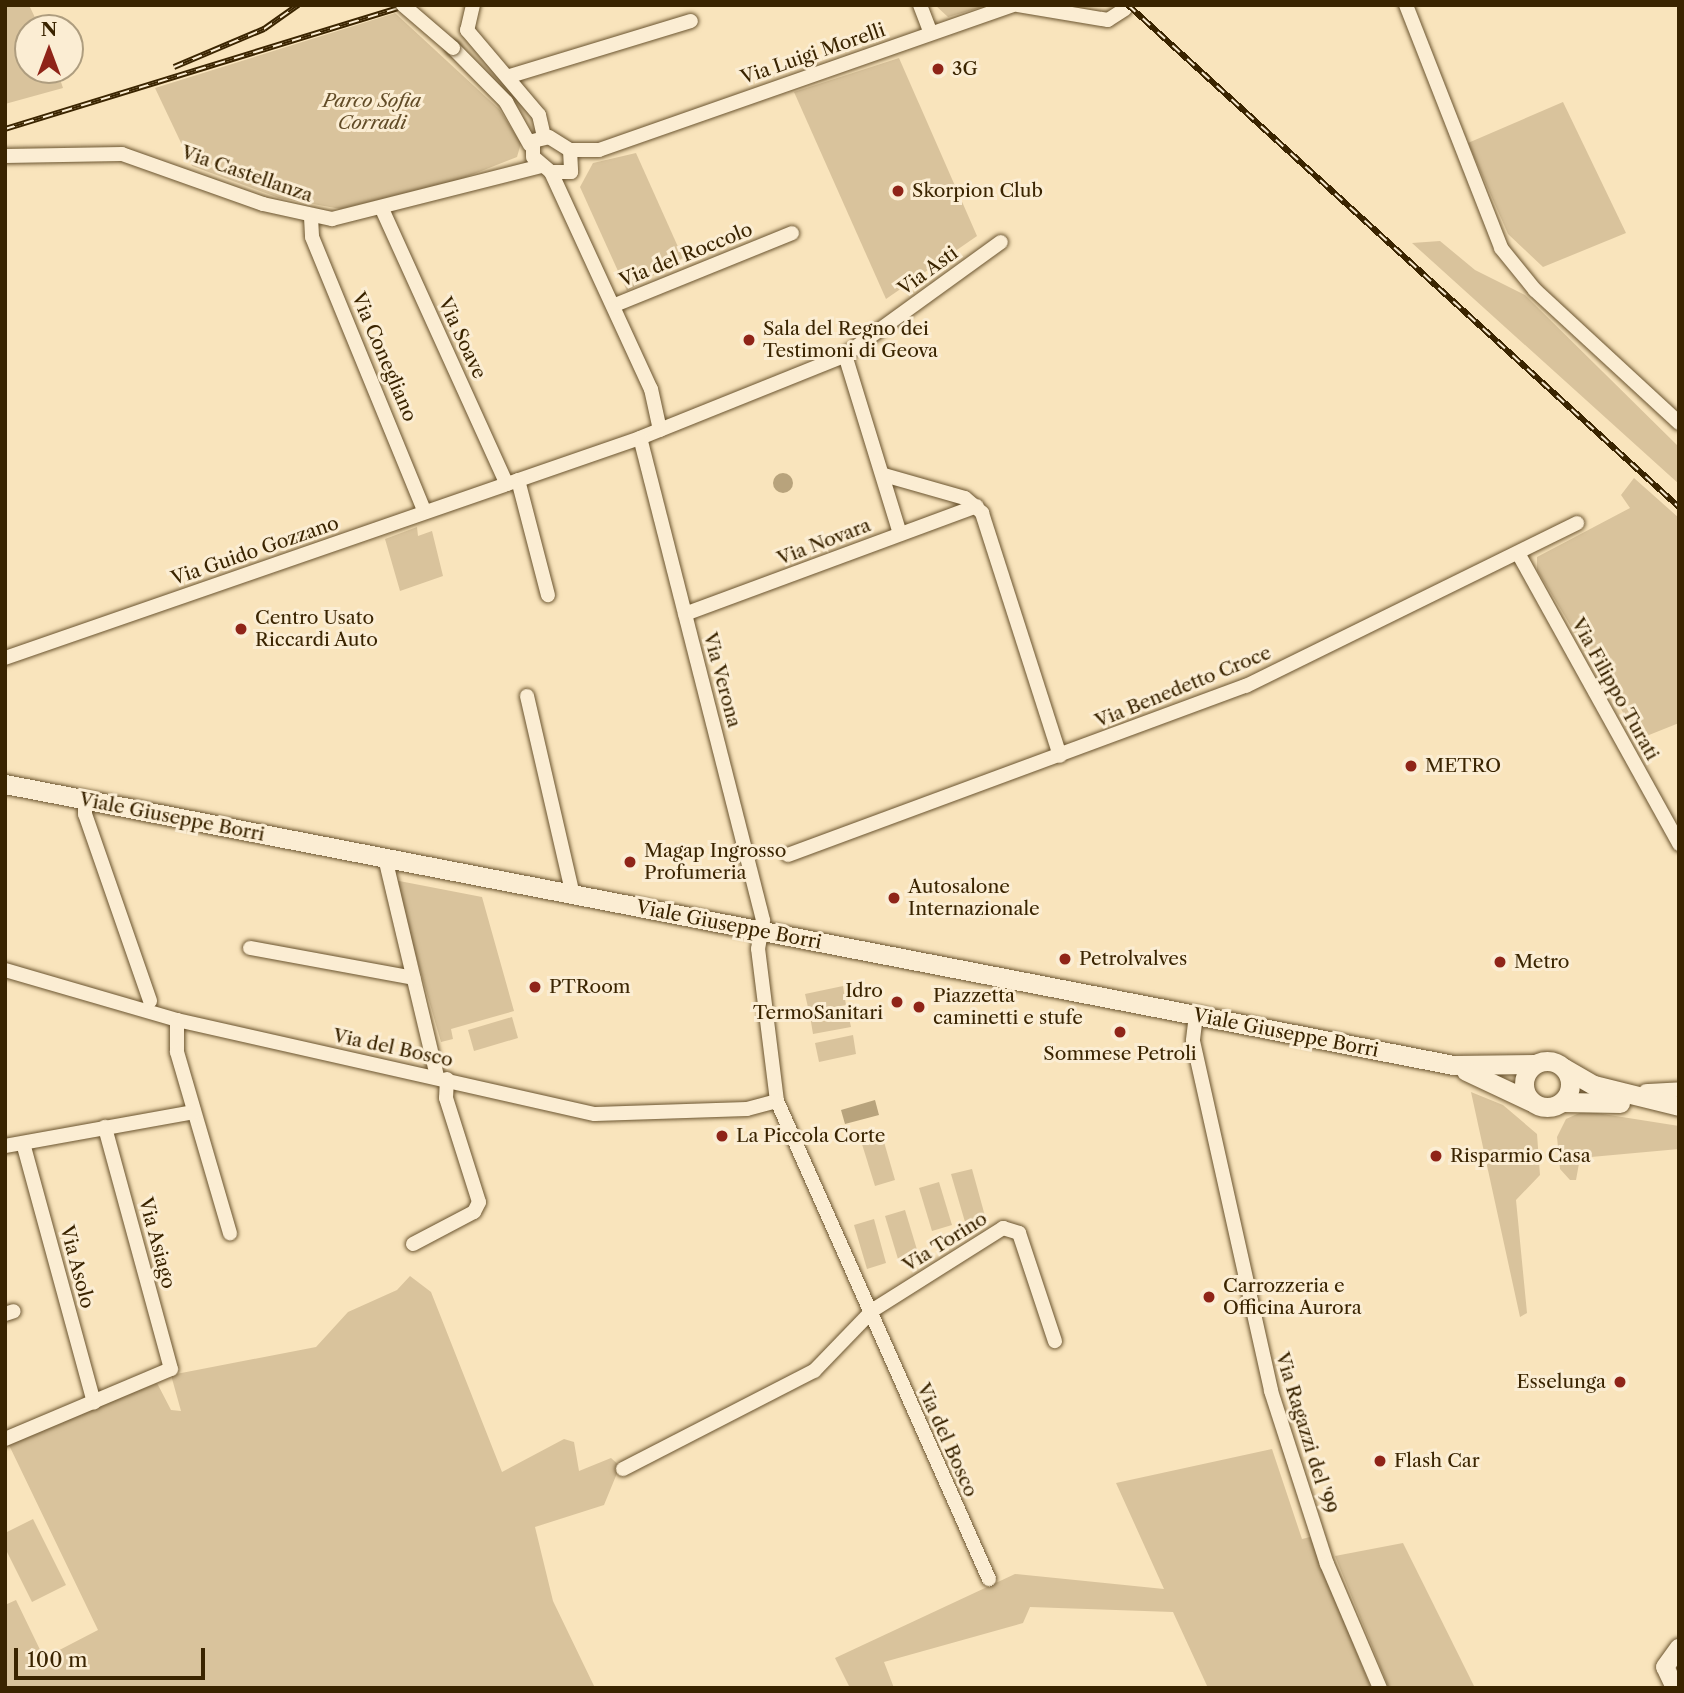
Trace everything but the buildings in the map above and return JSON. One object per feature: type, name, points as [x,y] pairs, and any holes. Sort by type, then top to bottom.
[{"type":"main road","name":"Viale Giuseppe Borri","points":[[5,785],[1453,1065],[1534,1063],[1549,1060],[1601,1087],[1679,1106]]},
{"type":"main road","points":[[1530,1101],[1523,1083],[1534,1063]]},
{"type":"main road","name":"Viale Giuseppe Borri","points":[[1453,1065],[1542,1107],[1597,1099],[1679,1115]]},
{"type":"main road","points":[[1562,1102],[1570,1088],[1564,1068]]},
{"type":"street","points":[[404,5],[453,48],[517,117],[536,143],[570,150],[599,150]]},
{"type":"street","points":[[473,5],[467,30],[510,76],[541,117],[536,143]]},
{"type":"street","points":[[920,5],[931,33]]},
{"type":"street","name":"Via Luigi Morelli","points":[[599,150],[1016,5],[1108,20],[1125,9]]},
{"type":"street","points":[[1406,5],[1496,240],[1535,290],[1679,423]]},
{"type":"street","points":[[510,76],[691,21]]},
{"type":"street","name":"Via del Roccolo","points":[[536,143],[546,169],[573,209],[615,305],[792,233]]},
{"type":"street","name":"Via Castellanza","points":[[513,170],[536,143]]},
{"type":"street","name":"Via del Roccolo","points":[[570,150],[573,209]]},
{"type":"street","points":[[573,169],[599,150]]},
{"type":"street","name":"Via Castellanza","points":[[5,156],[122,154],[312,217],[338,219],[382,209],[513,170],[573,169]]},
{"type":"street","name":"Via Soave","points":[[382,209],[512,482]]},
{"type":"street","name":"Via Conegliano","points":[[312,217],[312,237],[425,512]]},
{"type":"street","name":"Via Asti","points":[[845,355],[1001,242]]},
{"type":"street","points":[[615,305],[651,389],[660,430]]},
{"type":"street","points":[[845,355],[900,534]]},
{"type":"street","name":"Via Guido Gozzano","points":[[5,658],[640,438],[845,355]]},
{"type":"street","name":"Via Verona","points":[[640,438],[762,932]]},
{"type":"street","points":[[884,475],[977,506],[1060,756]]},
{"type":"street","points":[[512,482],[548,595]]},
{"type":"street","name":"Via Novara","points":[[685,614],[977,506]]},
{"type":"street","name":"Via Benedetto Croce","points":[[789,855],[1254,682],[1577,523]]},
{"type":"street","name":"Via Filippo Turati","points":[[1518,552],[1679,844]]},
{"type":"street","points":[[527,696],[573,895]]},
{"type":"street","points":[[85,800],[149,1001]]},
{"type":"street","points":[[385,858],[413,978],[478,1206],[413,1244]]},
{"type":"street","name":"Via del Bosco","points":[[762,932],[758,949],[777,1101],[870,1317],[989,1579]]},
{"type":"street","points":[[250,948],[413,978]]},
{"type":"street","name":"Via del Bosco","points":[[5,970],[177,1020],[610,1115],[755,1108],[777,1101]]},
{"type":"street","name":"Via Ragazzi del '99","points":[[1196,1015],[1194,1041],[1271,1391],[1328,1564],[1380,1688]]},
{"type":"street","points":[[177,1020],[177,1049],[230,1233]]},
{"type":"street","points":[[1601,1087],[1679,1089]]},
{"type":"street","points":[[5,1146],[194,1112]]},
{"type":"street","name":"Via Asiago","points":[[94,1402],[171,1369],[105,1127]]},
{"type":"street","name":"Via Asolo","points":[[23,1143],[94,1402]]},
{"type":"street","name":"Via Torino","points":[[870,1317],[1009,1228],[1019,1233],[1055,1340]]},
{"type":"street","points":[[622,1469],[814,1371],[870,1317]]},
{"type":"street","points":[[5,1439],[94,1402]]},
{"type":"street","points":[[1652,1688],[1679,1648]]},
{"type":"street","points":[[1665,1667],[1675,1688]]},
{"type":"green space","points":[[5,5],[29,5],[33,14],[14,14],[14,84],[62,84],[63,88],[5,104]]},
{"type":"green space","points":[[935,5],[989,5],[948,17]]},
{"type":"green space","name":"Parco Sofia Corradi","points":[[395,13],[499,109],[521,143],[517,157],[461,179],[341,209],[279,198],[192,166],[155,88]]},
{"type":"green space","name":"Skorpion Club","points":[[899,58],[977,236],[886,299],[794,92]]},
{"type":"green space","points":[[1563,102],[1626,233],[1543,267],[1508,234],[1468,143]]},
{"type":"green space","points":[[636,153],[683,258],[627,291],[580,187],[593,163]]},
{"type":"green space","points":[[1440,241],[1475,270],[1525,295],[1679,447],[1679,484],[1412,243]]},
{"type":"green space","points":[[1634,478],[1679,518],[1679,723],[1639,739],[1537,570],[1537,557],[1630,508],[1621,495]]},
{"type":"green space","points":[[417,527],[418,536],[432,531],[443,576],[400,591],[385,539]]},
{"type":"green space","points":[[394,880],[482,897],[514,1011],[451,1029],[453,1039],[441,1042]]},
{"type":"green space","points":[[843,986],[846,1005],[809,1012],[805,994]]},
{"type":"green space","points":[[847,1008],[851,1027],[813,1034],[810,1016]]},
{"type":"green space","points":[[512,1017],[518,1038],[474,1051],[468,1030]]},
{"type":"green space","points":[[853,1035],[856,1054],[819,1062],[815,1043]]},
{"type":"green space","points":[[1471,1092],[1503,1105],[1537,1134],[1540,1175],[1516,1200],[1527,1313],[1520,1317]]},
{"type":"green space","points":[[1584,1111],[1679,1126],[1679,1149],[1580,1158],[1576,1180],[1570,1180],[1560,1169],[1557,1137],[1566,1119]]},
{"type":"green space","points":[[882,1135],[895,1180],[875,1186],[861,1141]]},
{"type":"green space","points":[[972,1169],[985,1216],[965,1222],[951,1174]]},
{"type":"green space","points":[[939,1182],[952,1225],[932,1231],[919,1188]]},
{"type":"green space","points":[[905,1210],[918,1253],[898,1259],[885,1216]]},
{"type":"green space","points":[[874,1219],[886,1263],[867,1269],[854,1225]]},
{"type":"green space","points":[[410,1276],[431,1292],[502,1472],[564,1439],[574,1442],[579,1471],[611,1458],[620,1466],[604,1505],[535,1527],[553,1601],[595,1688],[5,1688],[5,1605],[16,1600],[44,1658],[98,1630],[8,1443],[157,1383],[171,1410],[181,1411],[171,1375],[316,1347],[348,1312],[397,1290]]},
{"type":"green space","points":[[1272,1449],[1302,1539],[1310,1537],[1371,1688],[1208,1688],[1173,1612],[1030,1607],[1023,1623],[884,1662],[894,1688],[850,1688],[835,1658],[1015,1574],[1164,1589],[1116,1483]]},
{"type":"green space","points":[[33,1519],[66,1585],[32,1602],[5,1548],[5,1533]]},
{"type":"green space","points":[[1403,1543],[1475,1688],[1389,1688],[1335,1556]]},
{"type":"shaded area","points":[[783,473],[790,476],[793,483],[790,490],[783,493],[776,490],[773,483],[776,476]]},
{"type":"shaded area","points":[[875,1100],[879,1115],[845,1124],[841,1110]]},
{"type":"railway","points":[[174,67],[264,29],[298,5]]},
{"type":"railway","points":[[5,129],[409,5]]},
{"type":"railway","points":[[1128,5],[1679,507]]},
{"type":"place","name":"3G","points":[[938,69]]},
{"type":"place","name":"Skorpion Club","points":[[898,191]]},
{"type":"place","name":"Sala del Regno dei Testimoni di Geova","points":[[749,340]]},
{"type":"place","name":"Centro Usato Riccardi Auto","points":[[241,629]]},
{"type":"place","name":"METRO","points":[[1411,766]]},
{"type":"place","name":"Magap Ingrosso Profumeria","points":[[630,862]]},
{"type":"place","name":"Autosalone Internazionale","points":[[894,898]]},
{"type":"place","name":"Petrolvalves","points":[[1065,959]]},
{"type":"place","name":"Metro","points":[[1500,962]]},
{"type":"place","name":"PTRoom","points":[[535,987]]},
{"type":"place","name":"Idro TermoSanitari","points":[[897,1002]]},
{"type":"place","name":"Piazzetta caminetti e stufe","points":[[919,1007]]},
{"type":"place","name":"Sommese Petroli","points":[[1120,1032]]},
{"type":"place","name":"La Piccola Corte","points":[[722,1136]]},
{"type":"place","name":"Risparmio Casa","points":[[1436,1156]]},
{"type":"place","name":"Carrozzeria e Officina Aurora","points":[[1209,1297]]},
{"type":"place","name":"Esselunga","points":[[1620,1382]]},
{"type":"place","name":"Flash Car","points":[[1380,1461]]}]
